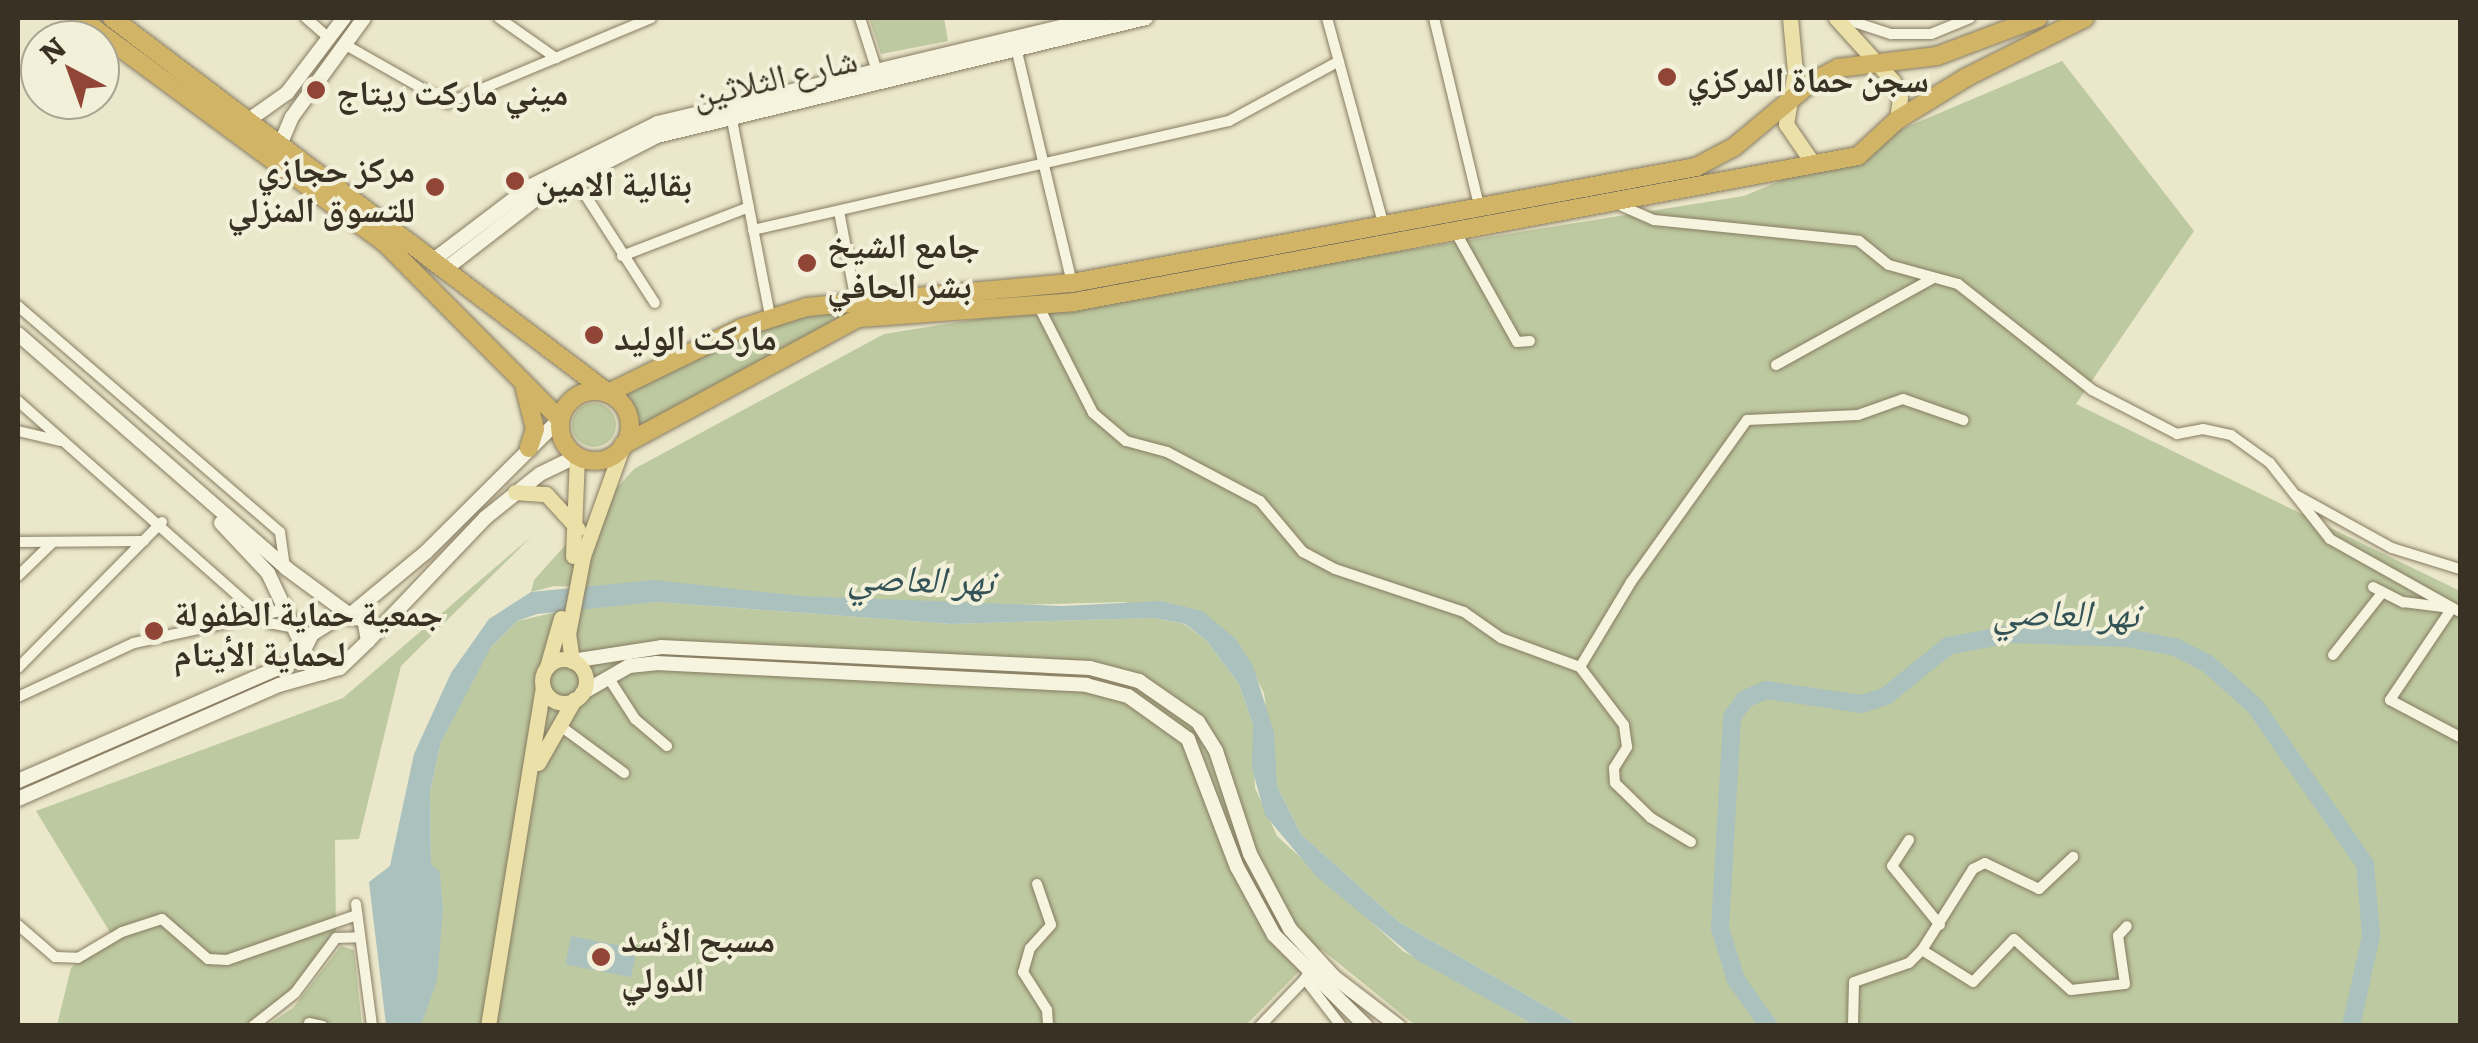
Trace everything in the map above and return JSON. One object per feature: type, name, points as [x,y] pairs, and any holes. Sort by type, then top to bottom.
[{"type":"highway","points":[[80,18],[235,135],[274,153],[442,263],[608,393],[629,419],[624,445]]},
{"type":"highway","points":[[112,18],[249,122],[274,153],[385,243],[560,419]]},
{"type":"highway","points":[[2038,18],[1937,56],[1838,68],[1734,147],[1696,167],[1072,283],[858,310],[603,460],[578,456],[561,436],[560,419],[582,393],[608,393],[770,316],[858,310],[1038,305],[1858,156],[1898,120],[2085,18]]},
{"type":"highway","points":[[525,388],[535,429],[530,448]]},
{"type":"main road","points":[[274,153],[336,41],[344,18]]},
{"type":"main road","points":[[235,135],[286,93],[364,18]]},
{"type":"main road","points":[[442,263],[532,186],[603,146],[876,68],[1100,18]]},
{"type":"main road","name":"شارع الثلاثين","points":[[442,263],[573,176],[632,145],[758,102],[1017,52],[1146,18]]},
{"type":"main road","points":[[1790,18],[1788,136],[1812,162]]},
{"type":"main road","points":[[1839,18],[1897,90],[1898,120]]},
{"type":"main road","points":[[18,334],[286,568],[350,616],[364,618],[368,641]]},
{"type":"main road","points":[[18,345],[219,521],[285,602],[301,653],[323,673]]},
{"type":"main road","points":[[18,781],[301,653],[324,624],[350,616],[391,585],[560,419]]},
{"type":"main road","points":[[577,562],[624,445]]},
{"type":"main road","points":[[18,798],[279,685],[323,673],[357,656],[514,492],[578,456],[577,562],[563,634],[547,667],[534,771],[488,1026]]},
{"type":"main road","points":[[514,492],[546,494],[578,528]]},
{"type":"main road","points":[[534,771],[585,677],[572,661],[563,634]]},
{"type":"main road","points":[[547,667],[675,648],[1090,668],[1139,681],[1184,710],[1207,736],[1271,900],[1310,970]]},
{"type":"main road","points":[[543,688],[553,700],[578,696],[608,676],[656,663],[1086,686],[1128,696],[1168,720],[1198,755],[1250,894],[1287,955],[1398,1026]]},
{"type":"main road","points":[[1344,994],[1366,1026]]},
{"type":"street","points":[[306,18],[336,41],[448,103],[651,18]]},
{"type":"street","points":[[498,18],[556,58]]},
{"type":"street","points":[[860,18],[876,68]]},
{"type":"street","points":[[1327,18],[1384,226]]},
{"type":"street","points":[[1434,18],[1480,206]]},
{"type":"street","points":[[1839,18],[1891,34],[1931,34],[1970,18]]},
{"type":"street","points":[[1017,52],[1072,283]]},
{"type":"street","points":[[753,230],[1229,120],[1339,61]]},
{"type":"street","points":[[731,114],[770,316]]},
{"type":"street","points":[[573,176],[655,303]]},
{"type":"street","points":[[1614,202],[1654,220],[1859,241],[1889,265],[1978,294],[2092,390],[2177,434],[2203,429],[2231,435],[2270,464],[2330,539],[2456,610]]},
{"type":"street","points":[[622,256],[749,207]]},
{"type":"street","points":[[840,211],[858,310]]},
{"type":"street","points":[[1455,231],[1517,342],[1530,341]]},
{"type":"street","points":[[1776,365],[1932,278]]},
{"type":"street","points":[[1038,305],[1093,413],[1126,441],[1167,452],[1260,501],[1303,552],[1335,569],[1464,612],[1500,638],[1580,667],[1624,725],[1627,747],[1614,768],[1615,783],[1651,818],[1692,842]]},
{"type":"street","points":[[18,306],[280,532],[286,568]]},
{"type":"street","points":[[1580,667],[1631,582],[1747,420],[1858,415],[1903,399],[1963,420]]},
{"type":"street","points":[[18,401],[162,522],[264,615],[295,628]]},
{"type":"street","points":[[18,431],[66,443]]},
{"type":"street","points":[[2298,496],[2392,548],[2460,570]]},
{"type":"street","points":[[18,668],[162,522]]},
{"type":"street","points":[[18,542],[144,541]]},
{"type":"street","points":[[18,576],[54,542]]},
{"type":"street","points":[[2333,655],[2377,590],[2438,610],[2456,610]]},
{"type":"street","points":[[18,696],[134,643],[264,615],[285,602]]},
{"type":"street","points":[[2456,610],[2390,700],[2460,737]]},
{"type":"street","points":[[608,676],[635,720],[667,746]]},
{"type":"street","points":[[559,725],[624,773]]},
{"type":"street","points":[[1909,840],[1892,866],[1940,925]]},
{"type":"street","points":[[1852,1026],[1854,982],[1909,963],[1940,925],[1972,868],[1984,862],[2039,889],[2073,857]]},
{"type":"street","points":[[1037,884],[1052,925],[1030,948],[1024,972],[1047,1010],[1048,1026]]},
{"type":"street","points":[[18,924],[55,957],[78,958],[122,932],[162,919],[208,960],[227,960],[357,909],[372,1026]]},
{"type":"street","points":[[1922,950],[1973,982],[2014,939],[2071,990],[2111,989],[2125,984],[2118,936],[2128,926]]},
{"type":"street","points":[[253,1026],[295,993],[336,938],[360,937]]},
{"type":"street","points":[[1260,1026],[1310,970],[1340,1026]]},
{"type":"street","points":[[1344,994],[1355,1026]]},
{"type":"street","points":[[309,1022],[323,1026]]},
{"type":"green space","points":[[869,18],[944,18],[948,41],[881,54]]},
{"type":"green space","points":[[2062,61],[2194,231],[2076,404],[2460,591],[2460,1025],[1579,1025],[1399,922],[1301,834],[1277,786],[1264,693],[1236,639],[1125,602],[1012,605],[554,586],[531,592],[534,580],[634,469],[884,334],[1744,196]]},
{"type":"green space","points":[[850,310],[851,314],[631,433],[621,397],[736,339],[788,320]]},
{"type":"green space","points":[[594,403],[610,409],[616,425],[610,441],[594,447],[578,441],[572,425],[578,409]]},
{"type":"green space","points":[[532,536],[401,666],[359,839],[335,840],[336,938],[273,1014],[253,1025],[57,1025],[71,968],[111,934],[36,811],[343,698]]},
{"type":"green space","points":[[657,602],[951,624],[1154,618],[1184,624],[1206,640],[1239,684],[1253,725],[1255,788],[1277,836],[1403,951],[1534,1025],[1415,1025],[1321,949],[1246,1025],[421,1026],[443,909],[440,873],[431,864],[430,793],[441,742],[461,696],[491,647],[517,621],[583,606]]},
{"type":"green space","points":[[341,946],[354,950],[362,1025],[266,1026],[293,1008]]},
{"type":"water","name":"نهر العاصي","points":[[654,580],[801,596],[1063,606],[1161,601],[1202,611],[1236,639],[1253,666],[1274,732],[1277,786],[1301,834],[1399,922],[1579,1025],[1534,1025],[1417,960],[1317,877],[1265,815],[1252,768],[1253,725],[1239,684],[1206,640],[1185,624],[1154,618],[951,624],[657,602],[537,614],[517,621],[491,647],[441,742],[430,793],[431,864],[440,872],[443,909],[437,981],[421,1025],[386,1025],[369,882],[390,866],[414,754],[451,673],[489,619],[531,592]]},
{"type":"water","name":"مسبح الأسد الدولي","points":[[571,936],[637,949],[631,977],[565,964]]},
{"type":"waterway","name":"نهر العاصي","points":[[1769,1026],[1736,980],[1720,928],[1732,717],[1745,699],[1766,690],[1862,704],[1886,696],[1948,646],[2011,634],[2128,638],[2175,647],[2207,663],[2255,706],[2365,864],[2371,936],[2351,1026]]},
{"type":"place","name":"سجن حماة المركزي","points":[[1667,77]]},
{"type":"place","name":"ميني ماركت ريتاج","points":[[316,90]]},
{"type":"place","name":"بقالية الامين","points":[[515,181]]},
{"type":"place","name":"مركز حجازي للتسوق المنزلي","points":[[435,187]]},
{"type":"place","name":"جامع الشيخ بشر الحافي","points":[[807,263]]},
{"type":"place","name":"ماركت الوليد","points":[[594,335]]},
{"type":"place","name":"جمعية حماية الطفولة لحماية الأيتام","points":[[154,631]]},
{"type":"place","name":"مسبح الأسد الدولي","points":[[601,957]]}]
